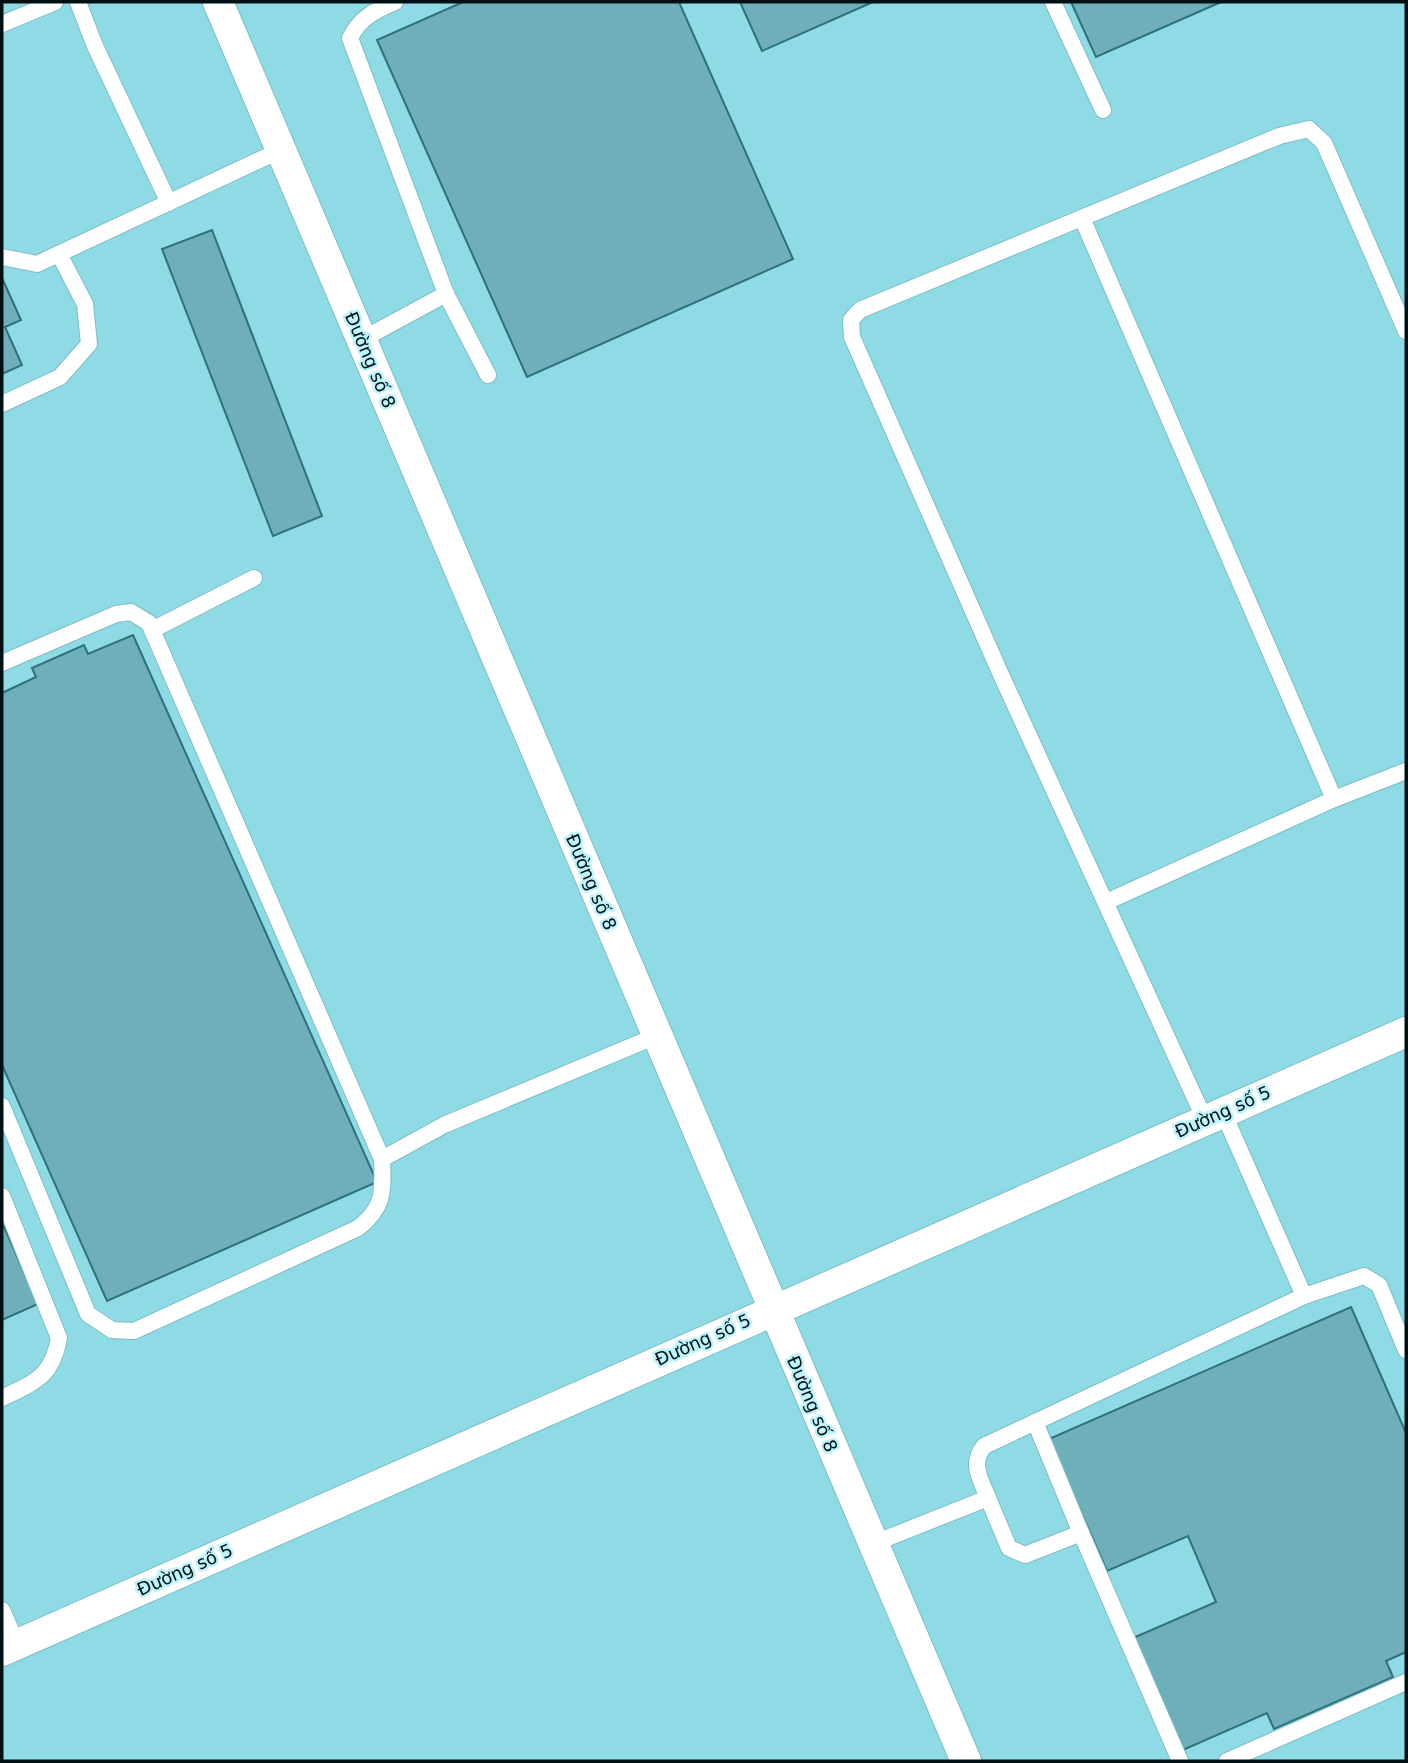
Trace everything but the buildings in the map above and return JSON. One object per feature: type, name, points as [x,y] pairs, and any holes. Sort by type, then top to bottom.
[{"type":"street","name":"Đường số 8","points":[[218,2],[966,1761]]},
{"type":"street","name":"Đường số 5","points":[[10,1647],[772,1309],[1406,1032]]},
{"type":"lane","points":[[2,24],[55,2]]},
{"type":"lane","points":[[78,2],[95,46],[169,203]]},
{"type":"lane","points":[[394,2],[373,11],[357,23],[350,38],[446,294],[488,375]]},
{"type":"lane","points":[[1053,2],[1103,110]]},
{"type":"lane","points":[[1304,1296],[1106,902],[852,337],[851,320],[860,310],[1279,136],[1309,129],[1324,143],[1406,331]]},
{"type":"lane","points":[[2,257],[37,264],[281,150]]},
{"type":"lane","points":[[1082,218],[1334,799]]},
{"type":"lane","points":[[2,404],[60,377],[89,344],[85,304],[59,254]]},
{"type":"lane","points":[[361,340],[446,294]]},
{"type":"lane","points":[[152,630],[254,578]]},
{"type":"lane","points":[[2,663],[116,614],[131,612],[149,623],[382,1159],[383,1192],[374,1215],[358,1228],[134,1331],[112,1329],[88,1314],[2,1106]]},
{"type":"lane","points":[[1106,902],[1334,799],[1406,771]]},
{"type":"lane","points":[[382,1159],[444,1125],[656,1036]]},
{"type":"lane","points":[[2,1196],[59,1338],[55,1362],[37,1381],[2,1398]]},
{"type":"lane","points":[[1081,1532],[1025,1555],[1009,1548],[988,1498],[975,1457],[984,1446],[1304,1296],[1364,1276],[1379,1285],[1406,1350]]},
{"type":"lane","points":[[1035,1422],[1180,1761]]},
{"type":"lane","points":[[873,1544],[988,1498]]},
{"type":"lane","points":[[2,1610],[10,1647]]},
{"type":"lane","points":[[1227,1761],[1406,1682]]},
{"type":"shaded area","points":[[2,2],[1406,2],[1406,1761],[2,1761]]}]
